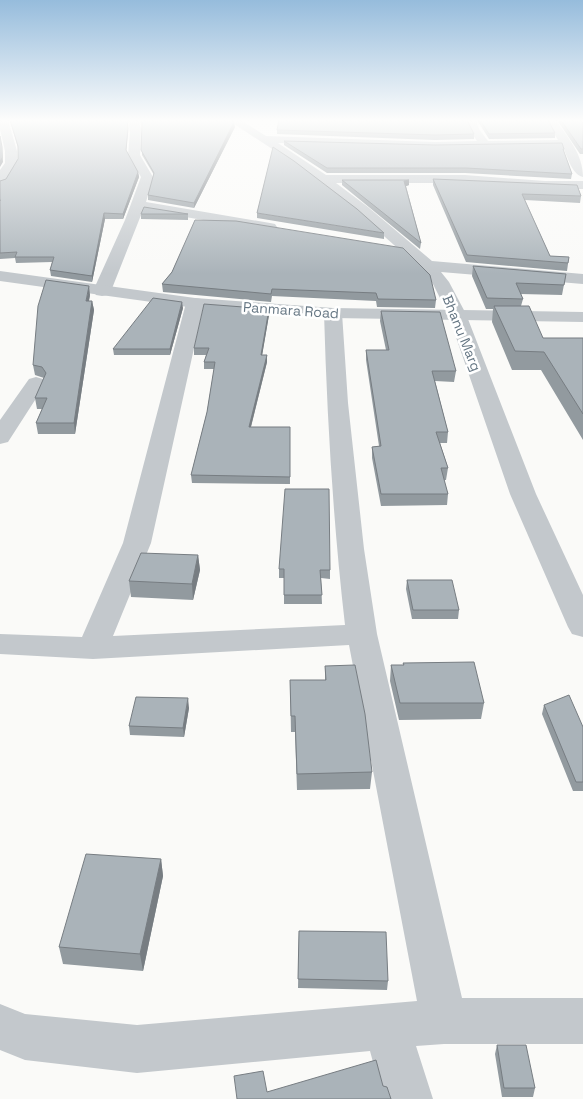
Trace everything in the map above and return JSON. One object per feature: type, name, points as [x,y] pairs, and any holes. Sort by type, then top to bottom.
[{"type":"street","points":[[102,291],[122,240],[139,205],[147,177],[143,171]]},
{"type":"street","name":"Bhanu Marg","points":[[312,171],[363,210],[427,266],[440,282],[457,314],[523,494],[583,627]]},
{"type":"street","points":[[323,179],[465,179],[583,186]]},
{"type":"street","points":[[139,205],[282,229]]},
{"type":"street","points":[[378,245],[407,250]]},
{"type":"street","points":[[427,266],[583,280]]},
{"type":"street","name":"Panmara Road","points":[[0,276],[195,303],[333,313],[583,317]]},
{"type":"street","points":[[93,648],[138,543],[195,303]]},
{"type":"street","points":[[333,313],[337,402],[350,549],[362,634],[444,1021]]},
{"type":"street","points":[[0,437],[36,383]]},
{"type":"street","points":[[0,644],[93,648],[362,634]]},
{"type":"street","points":[[0,1027],[25,1037],[137,1050],[444,1021],[583,1020]]},
{"type":"street","points":[[387,1026],[408,1099]]},
{"type":"building","points":[[11,171],[138,172],[123,214],[104,213],[92,276],[50,270],[54,257],[15,257],[17,252],[0,253],[0,181],[6,179]]},
{"type":"building","points":[[153,171],[210,171],[194,203],[148,195]]},
{"type":"building","points":[[267,171],[308,171],[357,209],[384,233],[257,213]]},
{"type":"building","points":[[524,171],[571,171],[572,174]]},
{"type":"building","points":[[433,179],[577,185],[581,196],[522,194],[550,256],[569,257],[568,263],[467,255]]},
{"type":"building","points":[[342,180],[409,180],[404,181],[421,243]]},
{"type":"building","points":[[144,207],[188,214],[141,214]]},
{"type":"building","points":[[195,220],[236,221],[403,248],[430,275],[436,300],[378,299],[376,293],[272,289],[271,294],[162,284],[172,272]]},
{"type":"building","points":[[473,266],[566,274],[564,285],[516,283],[523,299],[487,298]]},
{"type":"building","points":[[46,280],[89,286],[86,301],[92,301],[74,423],[36,423],[47,398],[35,398],[46,373],[42,367],[33,365],[38,306]]},
{"type":"building","points":[[153,298],[182,302],[170,349],[113,349]]},
{"type":"building","points":[[204,304],[269,309],[261,355],[267,355],[249,427],[290,427],[290,477],[191,475],[207,412],[215,362],[204,362],[209,348],[194,348]]},
{"type":"building","points":[[494,306],[529,306],[543,338],[583,338],[583,414],[544,352],[515,351]]},
{"type":"building","points":[[381,311],[440,312],[456,371],[432,371],[448,432],[436,432],[448,468],[441,468],[448,494],[381,494],[372,447],[381,446],[366,350],[389,350]]},
{"type":"building","points":[[285,489],[329,489],[330,570],[320,570],[322,595],[284,595],[284,569],[279,569]]},
{"type":"building","points":[[141,553],[198,555],[192,584],[129,581]]},
{"type":"building","points":[[407,580],[452,580],[459,610],[413,610]]},
{"type":"building","points":[[474,662],[484,703],[400,703],[391,665],[404,665],[403,663]]},
{"type":"building","points":[[355,665],[365,714],[372,772],[297,774],[295,716],[291,716],[290,680],[326,680],[325,666]]},
{"type":"building","points":[[569,695],[583,727],[583,782],[576,782],[544,705]]},
{"type":"building","points":[[136,697],[188,698],[183,728],[129,726]]},
{"type":"building","points":[[86,854],[161,859],[140,954],[59,947]]},
{"type":"building","points":[[299,931],[386,932],[388,981],[298,979]]},
{"type":"building","points":[[497,1045],[526,1045],[535,1088],[504,1088]]},
{"type":"building","points":[[376,1060],[383,1086],[387,1087],[391,1099],[237,1099],[234,1076],[263,1071],[267,1092]]}]
